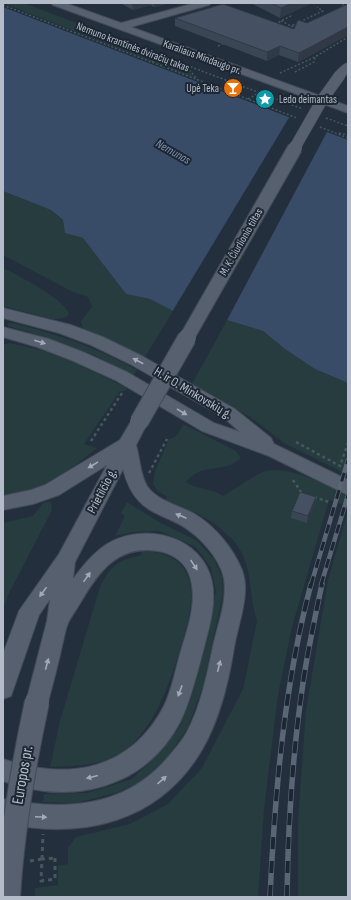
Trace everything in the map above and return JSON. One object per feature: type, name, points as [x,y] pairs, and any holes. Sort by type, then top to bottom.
[{"type":"main road","name":"Karaliaus Mindaugo pr.","points":[[56,3],[348,110]]},
{"type":"main road","points":[[120,27],[206,3]]},
{"type":"main road","name":"M. K. Čiurlionio tiltas","points":[[139,422],[322,100],[348,66]]},
{"type":"main road","name":"H. ir O. Minkovskių g.","points":[[3,313],[65,329],[96,341],[136,360],[229,413],[275,451]]},
{"type":"main road","name":"H. ir O. Minkovskių g.","points":[[3,332],[43,343],[77,356],[121,376],[208,427],[275,451]]},
{"type":"main road","name":"Prietilčio g.","points":[[5,682],[30,611],[66,560],[139,422]]},
{"type":"main road","points":[[3,504],[33,497],[52,490],[127,445],[137,483],[141,491],[154,503],[188,520],[222,552],[232,571],[234,588],[223,651],[210,702],[196,739],[170,774],[146,794],[125,804],[101,812],[69,817],[44,817],[20,815],[3,811]]},
{"type":"main road","points":[[275,451],[348,488]]},
{"type":"main road","points":[[3,770],[39,780],[59,781],[85,779],[107,773],[131,762],[150,744],[167,721],[181,691],[202,609],[202,583],[197,569],[187,555],[174,546],[159,542],[136,541],[120,546],[101,558],[58,621]]},
{"type":"main road","name":"Prietilčio g.","points":[[37,702],[58,621],[66,560]]},
{"type":"main road","name":"Europos pr.","points":[[8,897],[10,858],[14,830],[24,763],[37,702]]},
{"type":"path","points":[[348,3],[341,6],[348,11]]},
{"type":"path","name":"Nemuno krantinės dviračių takas","points":[[3,5],[200,82],[298,118]]},
{"type":"path","points":[[316,7],[327,13]]},
{"type":"path","points":[[291,26],[323,11]]},
{"type":"path","points":[[274,24],[293,15]]},
{"type":"path","points":[[281,21],[297,28]]},
{"type":"path","points":[[280,73],[315,57],[348,37]]},
{"type":"path","points":[[218,46],[224,43]]},
{"type":"path","points":[[152,62],[162,57]]},
{"type":"path","points":[[295,72],[314,62],[315,57]]},
{"type":"path","points":[[200,82],[183,64],[305,110]]},
{"type":"path","points":[[248,99],[257,94]]},
{"type":"path","points":[[326,118],[348,126]]},
{"type":"path","points":[[319,127],[348,138]]},
{"type":"path","points":[[333,132],[348,135]]},
{"type":"path","points":[[91,441],[122,393]]},
{"type":"path","points":[[149,473],[167,439]]},
{"type":"path","points":[[296,442],[340,466],[348,443]]},
{"type":"path","points":[[293,480],[301,492],[329,502]]},
{"type":"path","points":[[30,860],[36,860],[43,859],[55,858],[55,879],[41,881],[42,860],[42,853],[43,846],[44,817]]},
{"type":"green space","points":[[3,3],[24,3],[182,64],[196,79]]},
{"type":"green space","points":[[3,191],[51,210],[63,221],[65,233],[83,238],[126,294],[150,299],[173,311],[145,357],[114,342],[85,331],[82,327],[81,321],[92,307],[88,297],[71,291],[3,255]]},
{"type":"green space","points":[[3,268],[50,295],[65,308],[69,314],[63,318],[52,319],[3,306]]},
{"type":"green space","points":[[227,320],[263,331],[285,349],[315,369],[348,383],[348,475],[284,443],[249,416],[192,384]]},
{"type":"green space","points":[[8,323],[18,324],[61,337],[112,357],[137,370],[134,375],[94,355],[45,337],[8,326]]},
{"type":"green space","points":[[9,343],[41,350],[73,362],[127,388],[125,391],[120,391],[84,444],[97,448],[76,465],[42,485],[30,490],[3,495],[3,345]]},
{"type":"green space","points":[[183,424],[236,451],[241,458],[227,466],[199,472],[186,482],[190,485],[219,493],[223,496],[262,472],[275,470],[297,473],[308,477],[348,497],[348,506],[329,500],[292,627],[278,695],[264,809],[258,897],[35,897],[35,888],[58,885],[58,866],[68,864],[68,848],[76,837],[130,824],[168,804],[202,768],[243,689],[257,621],[253,606],[248,570],[243,555],[235,542],[214,523],[192,511],[165,500],[167,497],[158,491],[153,484],[155,471],[169,439],[176,436]]},
{"type":"green space","points":[[51,502],[52,510],[8,595],[3,609],[3,523],[33,516],[43,503]]},
{"type":"green space","points":[[127,502],[159,522],[196,540],[214,559],[222,577],[223,594],[203,686],[187,729],[166,759],[141,782],[119,792],[77,803],[43,802],[44,794],[87,793],[132,779],[157,756],[180,726],[195,683],[216,592],[211,568],[196,547],[159,531],[134,532],[115,536],[125,516],[121,513]]},
{"type":"green space","points":[[348,511],[348,897],[298,897],[298,821],[306,710],[328,580]]},
{"type":"green space","points":[[141,551],[159,553],[176,560],[188,577],[191,592],[191,604],[184,637],[172,675],[159,707],[135,742],[126,750],[105,761],[77,766],[50,767],[60,721],[100,587],[108,573],[116,565],[127,559],[142,555]]},
{"type":"water","name":"Nemunas","points":[[3,7],[348,140],[348,383],[315,369],[285,349],[263,331],[227,320],[173,311],[150,299],[126,294],[83,238],[65,233],[63,220],[51,210],[3,191]]},
{"type":"pier","points":[[290,116],[328,130],[226,322],[172,312]]},
{"type":"building","points":[[271,3],[292,3],[281,8]]},
{"type":"building","points":[[223,4],[294,29],[298,20],[307,23],[348,4],[348,27],[299,53],[280,46],[267,52],[175,18]]},
{"type":"building","points":[[300,492],[316,497],[308,516],[292,511]]},
{"type":"railway","points":[[311,585],[348,460]]},
{"type":"railway","points":[[321,585],[348,495]]},
{"type":"railway","points":[[270,897],[278,778],[287,700],[311,584]]},
{"type":"railway","points":[[287,897],[290,812],[297,726],[305,670],[322,584]]},
{"type":"place","name":"Upė Teka","points":[[233,88]]},
{"type":"place","name":"Ledo deimantas","points":[[265,99]]}]
